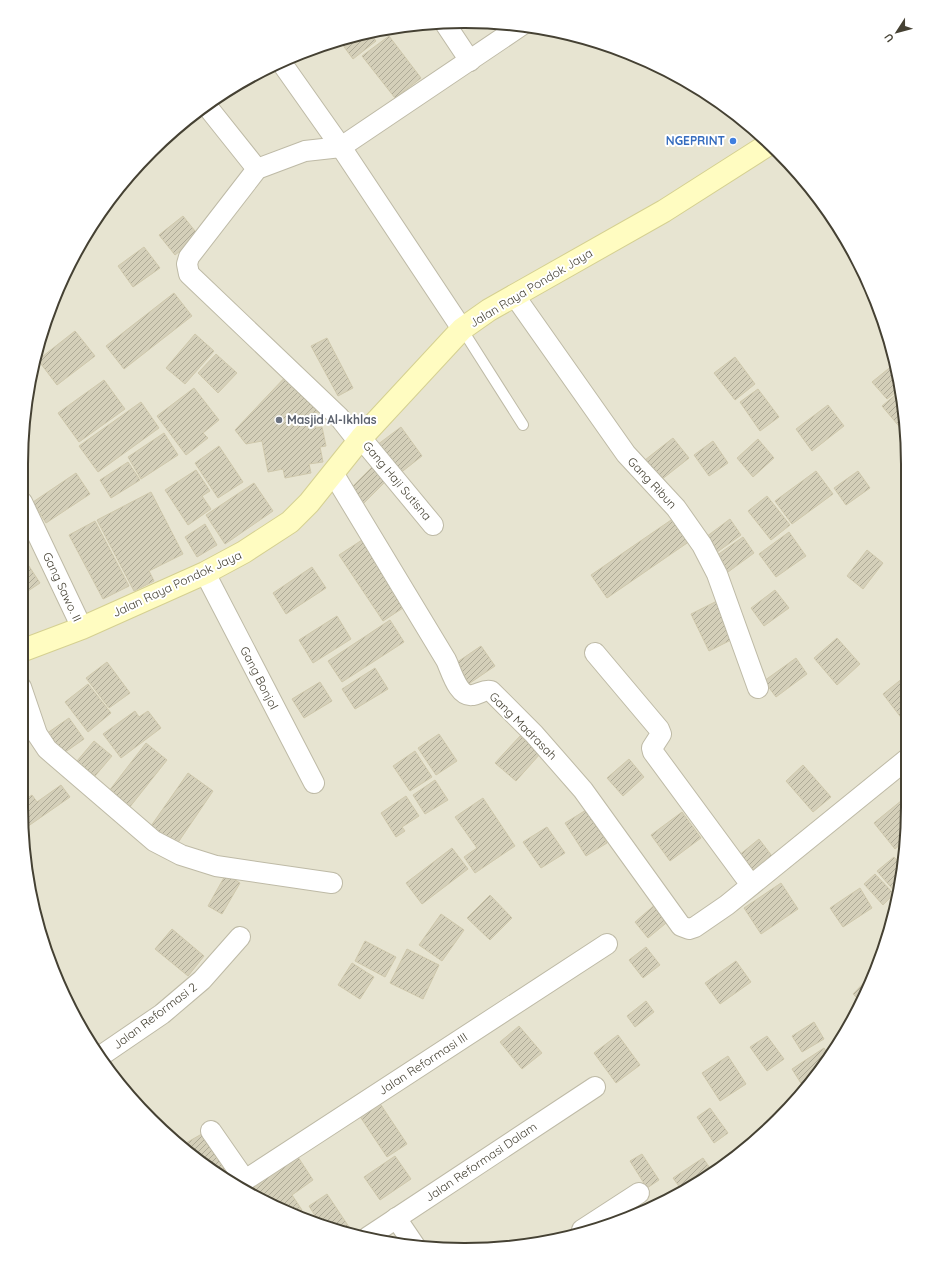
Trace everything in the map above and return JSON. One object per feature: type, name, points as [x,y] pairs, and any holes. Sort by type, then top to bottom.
[{"type":"main road","name":"Jalan Raya Pondok Jaya","points":[[28,649],[82,628],[205,573],[256,545],[290,522],[309,503],[360,440],[462,329],[514,295],[664,211],[764,147]]},
{"type":"street","points":[[448,29],[470,61]]},
{"type":"street","points":[[210,110],[257,169],[305,151],[342,147],[513,31]]},
{"type":"street","points":[[284,67],[342,147],[462,329]]},
{"type":"street","name":"Gang Haji Sutisna","points":[[257,169],[189,257],[187,264],[189,274],[339,417],[433,525]]},
{"type":"street","name":"Gang Ribun","points":[[514,295],[626,454],[676,508],[702,545],[717,574],[758,688]]},
{"type":"street","name":"Gang Madrasah","points":[[333,473],[446,660],[460,689],[466,695],[470,696],[485,691],[491,691],[534,734],[583,790],[681,926],[689,929],[695,928],[727,905],[751,885]]},
{"type":"street","name":"Gang Sawo. II","points":[[28,515],[82,628]]},
{"type":"street","name":"Gang Bonjol","points":[[205,573],[314,783]]},
{"type":"street","points":[[595,653],[659,729],[661,734],[652,748],[653,752],[751,885],[901,763]]},
{"type":"street","points":[[28,708],[37,734],[47,749],[154,841],[181,855],[216,866],[332,883]]},
{"type":"street","name":"Jalan Reformasi 2","points":[[105,1053],[174,1004],[202,980],[240,937]]},
{"type":"street","name":"Jalan Reformasi III","points":[[242,1182],[607,944]]},
{"type":"street","name":"Jalan Reformasi Dalam","points":[[373,1233],[594,1087]]},
{"type":"street","points":[[211,1131],[242,1182]]},
{"type":"street","points":[[591,1224],[639,1193]]},
{"type":"street","points":[[396,1218],[410,1239]]},
{"type":"lane","points":[[462,329],[523,425]]},
{"type":"shaded area","points":[[464,28],[493,29],[550,36],[577,43],[632,61],[658,73],[683,86],[730,118],[752,136],[793,177],[827,222],[843,246],[856,271],[878,324],[893,379],[900,436],[901,464],[900,835],[893,892],[886,919],[868,974],[856,1000],[843,1025],[811,1072],[793,1094],[752,1135],[707,1169],[683,1185],[658,1198],[605,1220],[550,1235],[493,1242],[436,1242],[379,1235],[324,1220],[297,1210],[246,1185],[199,1153],[156,1115],[118,1072],[86,1025],[61,974],[51,947],[36,892],[29,835],[28,464],[29,436],[36,379],[51,324],[61,297],[86,246],[118,199],[136,177],[177,136],[199,118],[246,86],[297,61],[324,51],[379,36],[408,32]]},
{"type":"building","points":[[389,36],[421,78],[395,98],[362,56]]},
{"type":"building","points":[[373,37],[376,41],[353,59],[343,46]]},
{"type":"building","points":[[183,216],[199,236],[175,255],[159,235]]},
{"type":"building","points":[[144,247],[160,268],[133,287],[118,266]]},
{"type":"building","points":[[174,293],[192,316],[124,369],[106,346]]},
{"type":"building","points":[[75,331],[95,356],[57,385],[40,363],[42,357]]},
{"type":"building","points":[[195,334],[214,351],[185,384],[166,368]]},
{"type":"building","points":[[327,338],[353,388],[338,396],[311,346]]},
{"type":"building","points":[[216,354],[237,373],[218,393],[198,373]]},
{"type":"building","points":[[735,357],[755,384],[735,400],[714,373]]},
{"type":"building","points":[[890,367],[895,393],[887,399],[872,382]]},
{"type":"building","name":"Masjid Al-Ikhlas","points":[[290,372],[327,410],[313,413],[316,428],[322,427],[326,446],[320,447],[323,462],[309,464],[311,473],[285,478],[283,469],[268,472],[262,441],[246,444],[235,430]]},
{"type":"building","points":[[104,380],[125,409],[79,442],[58,413]]},
{"type":"building","points":[[194,388],[219,420],[203,433],[208,438],[186,455],[157,416]]},
{"type":"building","points":[[758,389],[779,417],[760,431],[740,402]]},
{"type":"building","points":[[895,395],[899,426],[882,406]]},
{"type":"building","points":[[141,402],[159,428],[98,472],[79,446]]},
{"type":"building","points":[[828,405],[844,426],[812,451],[796,429]]},
{"type":"building","points":[[401,427],[422,456],[399,474],[377,445]]},
{"type":"building","points":[[164,433],[178,455],[141,479],[128,457]]},
{"type":"building","points":[[673,438],[689,458],[661,480],[645,460]]},
{"type":"building","points":[[758,439],[774,458],[753,477],[737,458]]},
{"type":"building","points":[[713,441],[728,463],[709,476],[694,455]]},
{"type":"building","points":[[219,446],[243,482],[218,498],[195,463]]},
{"type":"building","points":[[128,462],[140,480],[111,498],[100,480]]},
{"type":"building","points":[[376,463],[390,477],[361,506],[347,492]]},
{"type":"building","points":[[196,470],[210,491],[202,496],[211,509],[188,525],[165,490]]},
{"type":"building","points":[[816,471],[833,494],[792,524],[775,501]]},
{"type":"building","points":[[858,471],[870,488],[846,505],[834,488]]},
{"type":"building","points":[[76,473],[90,494],[46,523],[33,502]]},
{"type":"building","points":[[254,483],[273,511],[225,544],[206,515]]},
{"type":"building","points":[[151,492],[183,554],[149,571],[154,581],[134,591],[97,520]]},
{"type":"building","points":[[767,496],[790,525],[771,540],[748,511]]},
{"type":"building","points":[[674,518],[690,541],[607,598],[591,575]]},
{"type":"building","points":[[730,519],[741,535],[713,555],[702,540]]},
{"type":"building","points":[[95,521],[129,586],[103,599],[69,535]]},
{"type":"building","points":[[205,524],[217,545],[197,557],[185,537]]},
{"type":"building","points":[[789,532],[806,556],[776,577],[759,554]]},
{"type":"building","points":[[743,537],[754,553],[728,572],[716,556]]},
{"type":"building","points":[[362,540],[406,606],[383,621],[339,555]]},
{"type":"building","points":[[867,550],[883,563],[863,589],[847,576]]},
{"type":"building","points":[[28,565],[40,583],[28,591]]},
{"type":"building","points":[[312,567],[326,588],[286,614],[273,593]]},
{"type":"building","points":[[775,590],[789,608],[764,626],[751,608]]},
{"type":"building","points":[[717,601],[735,638],[709,651],[691,614]]},
{"type":"building","points":[[337,616],[351,639],[313,663],[299,640]]},
{"type":"building","points":[[390,620],[404,642],[342,682],[328,661]]},
{"type":"building","points":[[837,638],[860,664],[837,685],[814,658]]},
{"type":"building","points":[[481,646],[495,666],[467,685],[453,665]]},
{"type":"building","points":[[796,658],[807,674],[776,697],[764,681]]},
{"type":"building","points":[[107,662],[130,693],[109,708],[86,678]]},
{"type":"building","points":[[375,668],[388,689],[355,709],[342,689]]},
{"type":"building","points":[[901,680],[901,717],[883,694]]},
{"type":"building","points":[[320,682],[332,701],[304,718],[292,699]]},
{"type":"building","points":[[88,684],[111,713],[88,732],[65,702]]},
{"type":"building","points":[[135,711],[139,717],[148,711],[161,728],[121,758],[103,734]]},
{"type":"building","points":[[69,718],[84,739],[61,755],[46,734]]},
{"type":"building","points":[[439,734],[457,761],[436,775],[418,748]]},
{"type":"building","points":[[520,736],[540,754],[516,781],[495,763]]},
{"type":"building","points":[[94,741],[112,756],[95,776],[77,761]]},
{"type":"building","points":[[146,743],[167,760],[129,808],[109,791]]},
{"type":"building","points":[[415,751],[432,777],[410,791],[393,766]]},
{"type":"building","points":[[629,759],[644,777],[623,796],[607,778]]},
{"type":"building","points":[[803,765],[831,797],[813,812],[786,781]]},
{"type":"building","points":[[188,773],[213,791],[177,844],[151,826]]},
{"type":"building","points":[[435,780],[448,800],[425,814],[413,795]]},
{"type":"building","points":[[61,785],[70,797],[29,826],[28,798],[32,795],[37,802]]},
{"type":"building","points":[[406,796],[419,816],[402,827],[405,831],[396,837],[381,813]]},
{"type":"building","points":[[483,798],[515,846],[475,873],[464,857],[477,848],[455,817]]},
{"type":"building","points":[[901,801],[899,846],[895,849],[874,823]]},
{"type":"building","points":[[586,810],[607,843],[586,856],[565,823]]},
{"type":"building","points":[[682,812],[701,838],[670,861],[651,835]]},
{"type":"building","points":[[547,827],[565,853],[541,868],[523,842]]},
{"type":"building","points":[[759,839],[772,856],[751,873],[738,856]]},
{"type":"building","points":[[452,848],[468,869],[422,904],[406,883]]},
{"type":"building","points":[[894,857],[897,861],[893,890],[877,871]]},
{"type":"building","points":[[226,874],[240,883],[222,914],[208,906]]},
{"type":"building","points":[[875,874],[893,893],[892,896],[883,905],[864,884]]},
{"type":"building","points":[[781,883],[798,909],[761,934],[744,908]]},
{"type":"building","points":[[860,888],[872,908],[843,927],[830,908]]},
{"type":"building","points":[[490,895],[512,918],[490,940],[467,918]]},
{"type":"building","points":[[657,903],[671,919],[648,938],[635,922]]},
{"type":"building","points":[[441,914],[464,930],[442,961],[419,945]]},
{"type":"building","points":[[172,929],[204,956],[188,976],[155,949]]},
{"type":"building","points":[[365,941],[396,957],[385,977],[355,961]]},
{"type":"building","points":[[646,947],[660,965],[643,978],[629,960]]},
{"type":"building","points":[[407,949],[439,965],[423,999],[390,983]]},
{"type":"building","points":[[736,961],[751,982],[720,1004],[705,983]]},
{"type":"building","points":[[352,963],[374,977],[360,999],[338,985]]},
{"type":"building","points":[[864,982],[857,998],[853,994]]},
{"type":"building","points":[[646,1001],[654,1012],[635,1027],[627,1016]]},
{"type":"building","points":[[814,1022],[824,1039],[802,1052],[792,1036]]},
{"type":"building","points":[[519,1026],[542,1053],[522,1069],[500,1042]]},
{"type":"building","points":[[618,1035],[640,1065],[616,1083],[594,1053]]},
{"type":"building","points":[[767,1036],[784,1059],[767,1071],[750,1047]]},
{"type":"building","points":[[824,1048],[826,1051],[801,1084],[792,1069]]},
{"type":"building","points":[[728,1056],[746,1084],[720,1101],[702,1073]]},
{"type":"building","points":[[379,1102],[407,1144],[387,1157],[359,1115]]},
{"type":"building","points":[[710,1108],[728,1133],[714,1143],[697,1117]]},
{"type":"building","points":[[207,1131],[234,1175],[232,1176],[222,1169],[186,1143]]},
{"type":"building","points":[[296,1154],[313,1180],[292,1195],[302,1210],[300,1211],[255,1190],[251,1184]]},
{"type":"building","points":[[642,1154],[659,1180],[647,1188],[630,1161]]},
{"type":"building","points":[[395,1156],[411,1179],[380,1200],[364,1177]]},
{"type":"building","points":[[703,1158],[709,1167],[679,1187],[673,1178]]},
{"type":"building","points":[[327,1194],[349,1227],[316,1217],[309,1206]]},
{"type":"place","name":"NGEPRINT","points":[[733,141]]},
{"type":"place","name":"Masjid Al-Ikhlas","points":[[279,420]]}]
